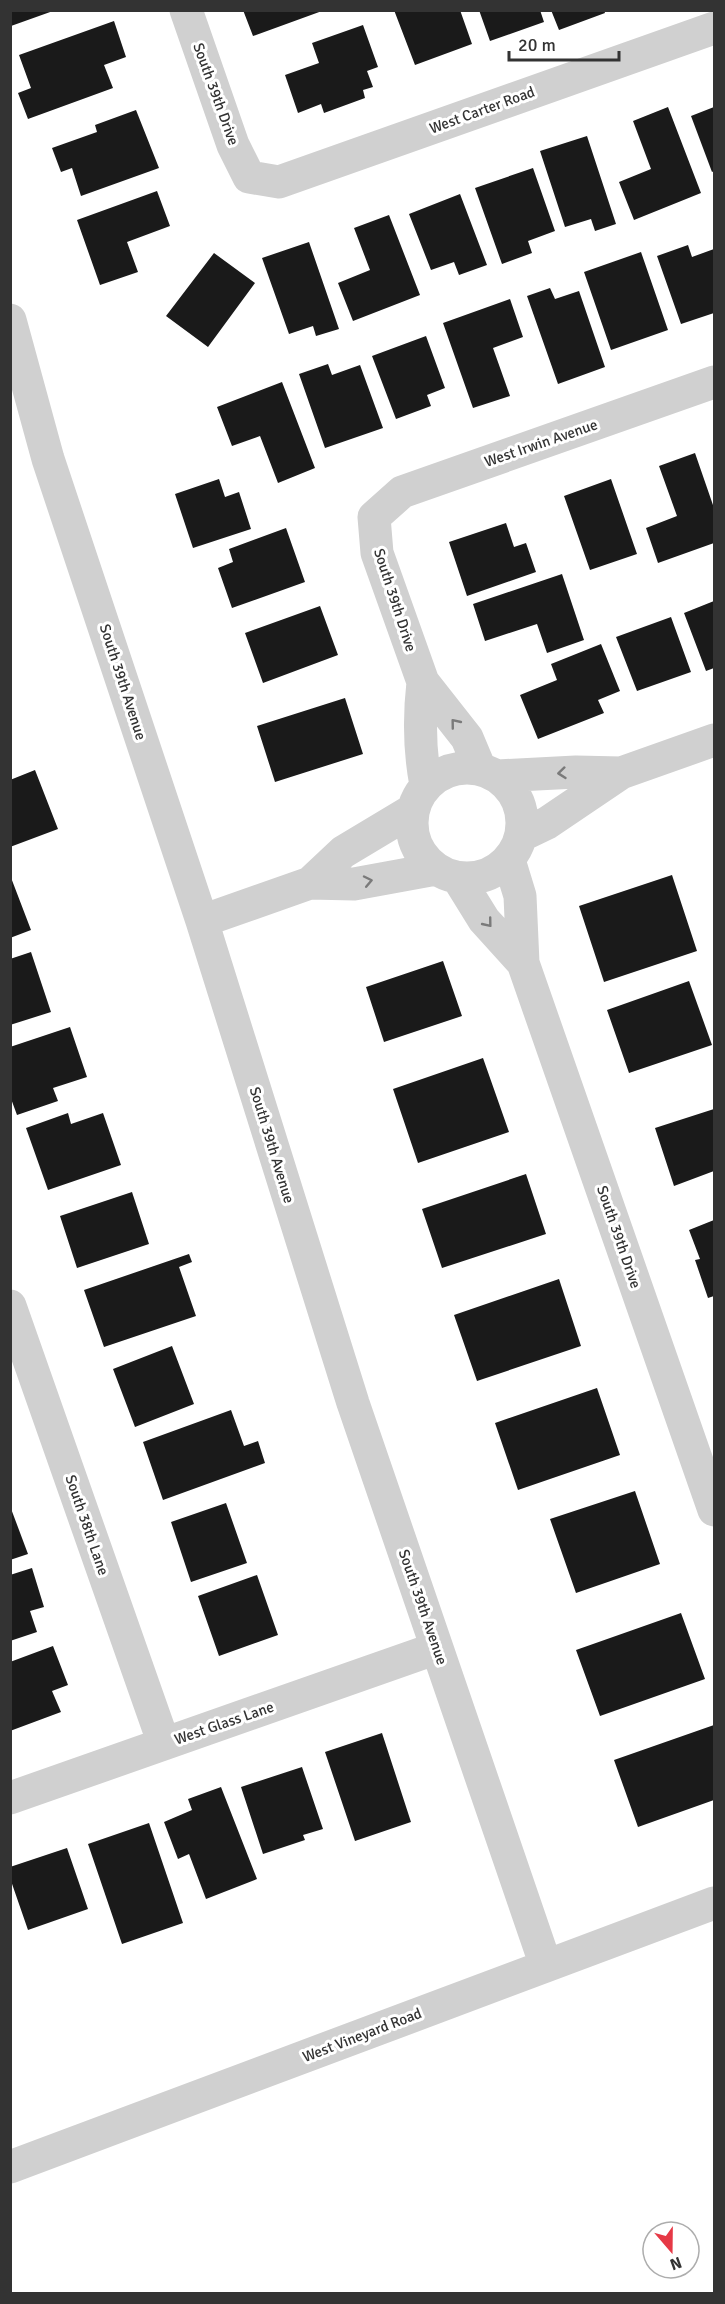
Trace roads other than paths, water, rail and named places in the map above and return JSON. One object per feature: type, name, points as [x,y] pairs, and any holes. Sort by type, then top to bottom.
[{"type":"street","name":"South 39th Drive","points":[[186,10],[233,146],[249,177]]},
{"type":"street","name":"West Carter Road","points":[[249,177],[279,183],[714,28]]},
{"type":"street","name":"South 39th Avenue","points":[[12,329],[48,459],[202,921],[353,1403],[546,1966]]},
{"type":"street","name":"West Irwin Avenue","points":[[374,517],[402,492],[714,382]]},
{"type":"street","name":"South 39th Drive","points":[[374,517],[377,553],[423,682],[467,738],[489,772]]},
{"type":"street","name":"South 39th Drive","points":[[420,797],[419,722],[423,682]]},
{"type":"street","points":[[202,921],[310,883],[354,884],[447,874],[486,876],[516,847],[547,823],[621,773],[714,740]]},
{"type":"street","points":[[310,883],[343,852],[420,797],[442,774],[460,768],[489,772],[621,773]]},
{"type":"street","points":[[489,772],[510,787],[519,802],[523,818],[516,847]]},
{"type":"street","points":[[420,797],[412,827],[415,843],[423,857],[447,874]]},
{"type":"street","name":"South 39th Drive","points":[[516,847],[524,963],[714,1510]]},
{"type":"street","name":"South 39th Drive","points":[[447,874],[484,920],[524,963]]},
{"type":"street","name":"South 38th Lane","points":[[10,1306],[164,1744]]},
{"type":"street","name":"West Glass Lane","points":[[10,1798],[437,1648]]},
{"type":"street","name":"West Vineyard Road","points":[[10,2167],[714,1904]]}]
